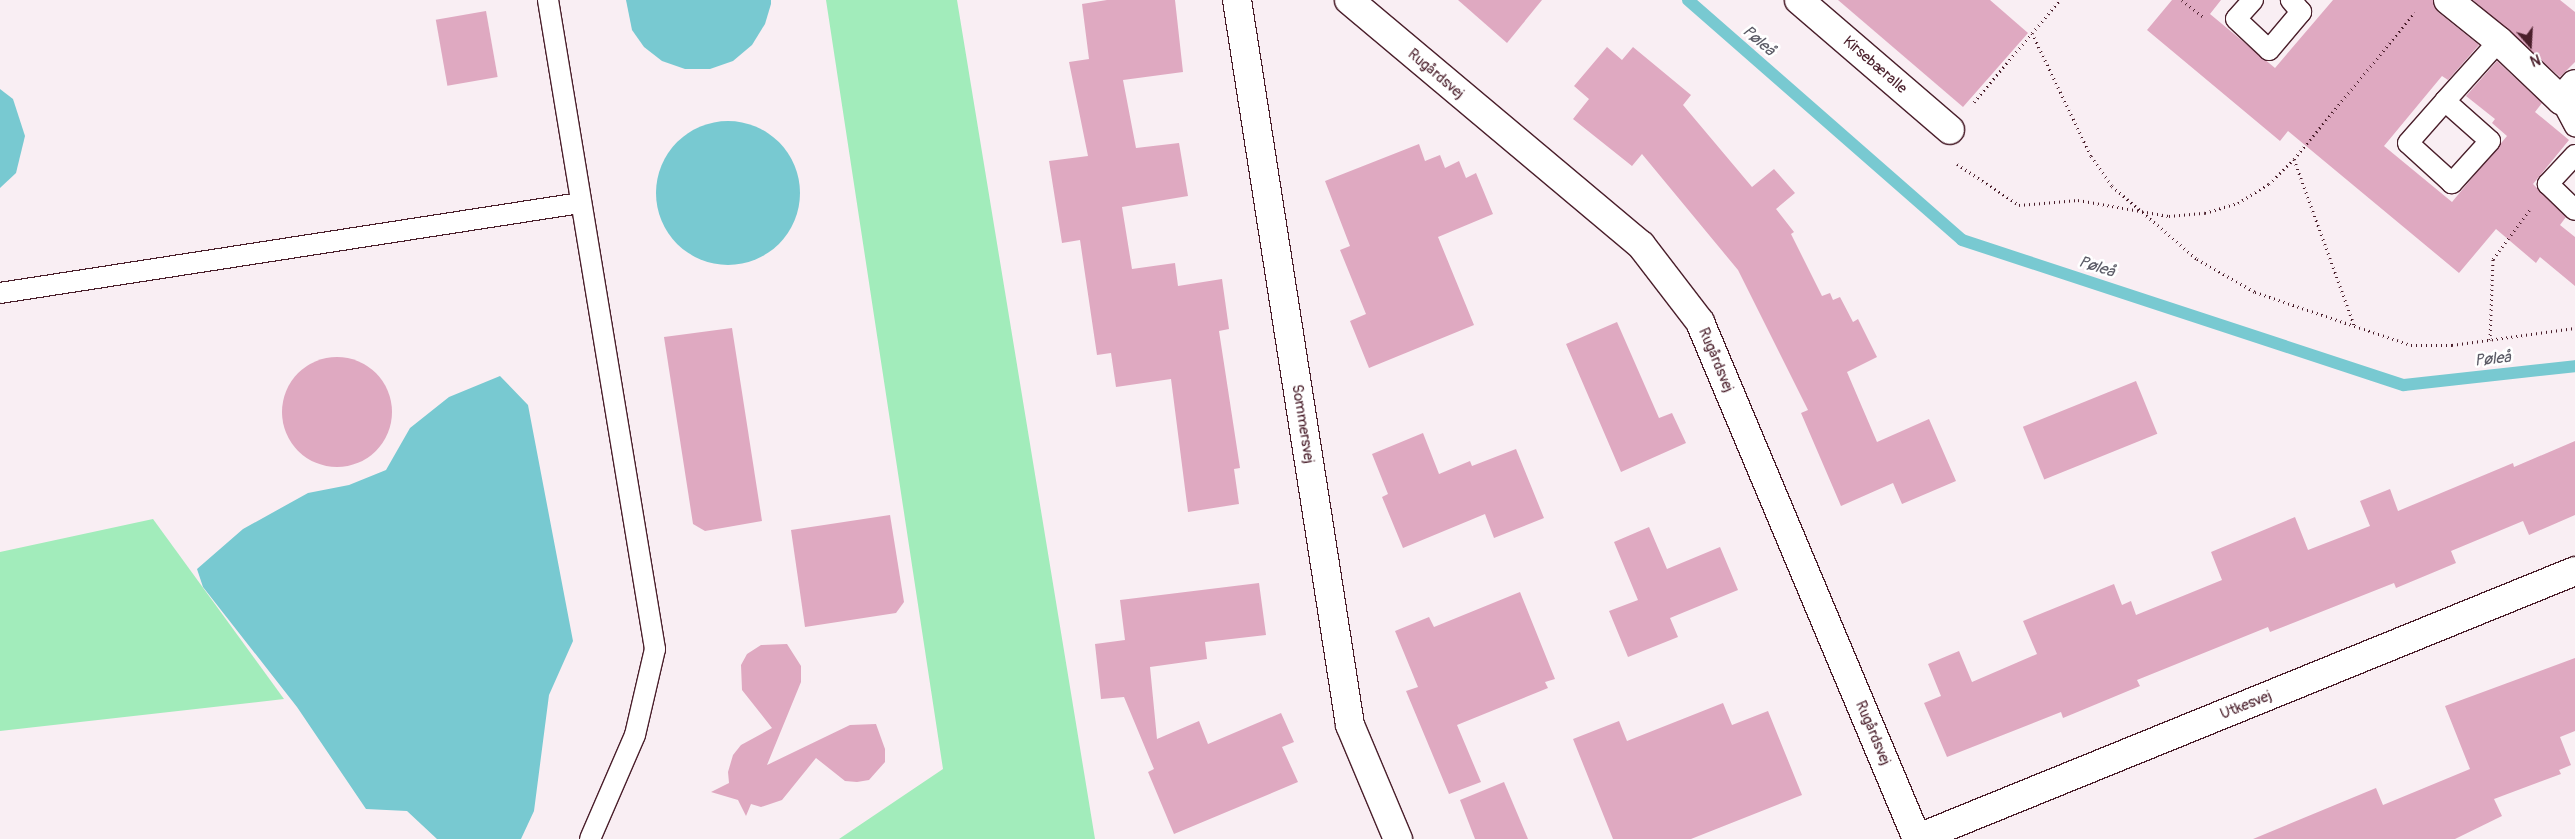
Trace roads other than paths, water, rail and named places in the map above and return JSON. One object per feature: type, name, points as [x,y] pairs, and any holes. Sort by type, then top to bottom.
[{"type":"street","name":"Sommersvej","points":[[1237,0],[1350,725],[1398,839]]},
{"type":"street","name":"Rugårdsvej","points":[[1349,0],[1641,245],[1700,322],[1917,839]]},
{"type":"street","name":"Kirsebæralle","points":[[1799,0],[1950,130]]},
{"type":"street","points":[[2448,0],[2499,41],[2568,92]]},
{"type":"street","name":"Utkesvej","points":[[1917,839],[2575,571]]},
{"type":"lane","points":[[548,0],[655,649],[635,735],[590,839]]},
{"type":"lane","points":[[2253,0],[2236,19],[2269,50],[2301,12],[2291,0]]},
{"type":"lane","points":[[2445,101],[2499,41]]},
{"type":"lane","points":[[2568,92],[2575,126]]},
{"type":"lane","points":[[2575,155],[2548,184],[2575,210]]},
{"type":"lane","points":[[0,293],[580,203]]},
{"type":"water","points":[[626,0],[771,0],[771,4],[765,24],[752,45],[733,61],[710,69],[685,69],[662,61],[644,47],[632,30]]},
{"type":"water","points":[[0,89],[13,99],[25,136],[16,173],[0,188]]},
{"type":"water","points":[[728,121],[756,126],[779,142],[795,165],[800,193],[795,221],[779,244],[756,260],[728,265],[700,260],[677,244],[661,221],[656,193],[661,165],[677,142],[700,126]]},
{"type":"water","points":[[500,376],[528,405],[573,641],[549,695],[534,811],[521,839],[437,839],[407,811],[366,809],[297,707],[203,587],[197,569],[243,529],[308,493],[349,485],[386,470],[410,428],[449,397]]},
{"type":"waterway","name":"Pøleå","points":[[1688,0],[1962,240],[2404,385],[2575,366]]}]
